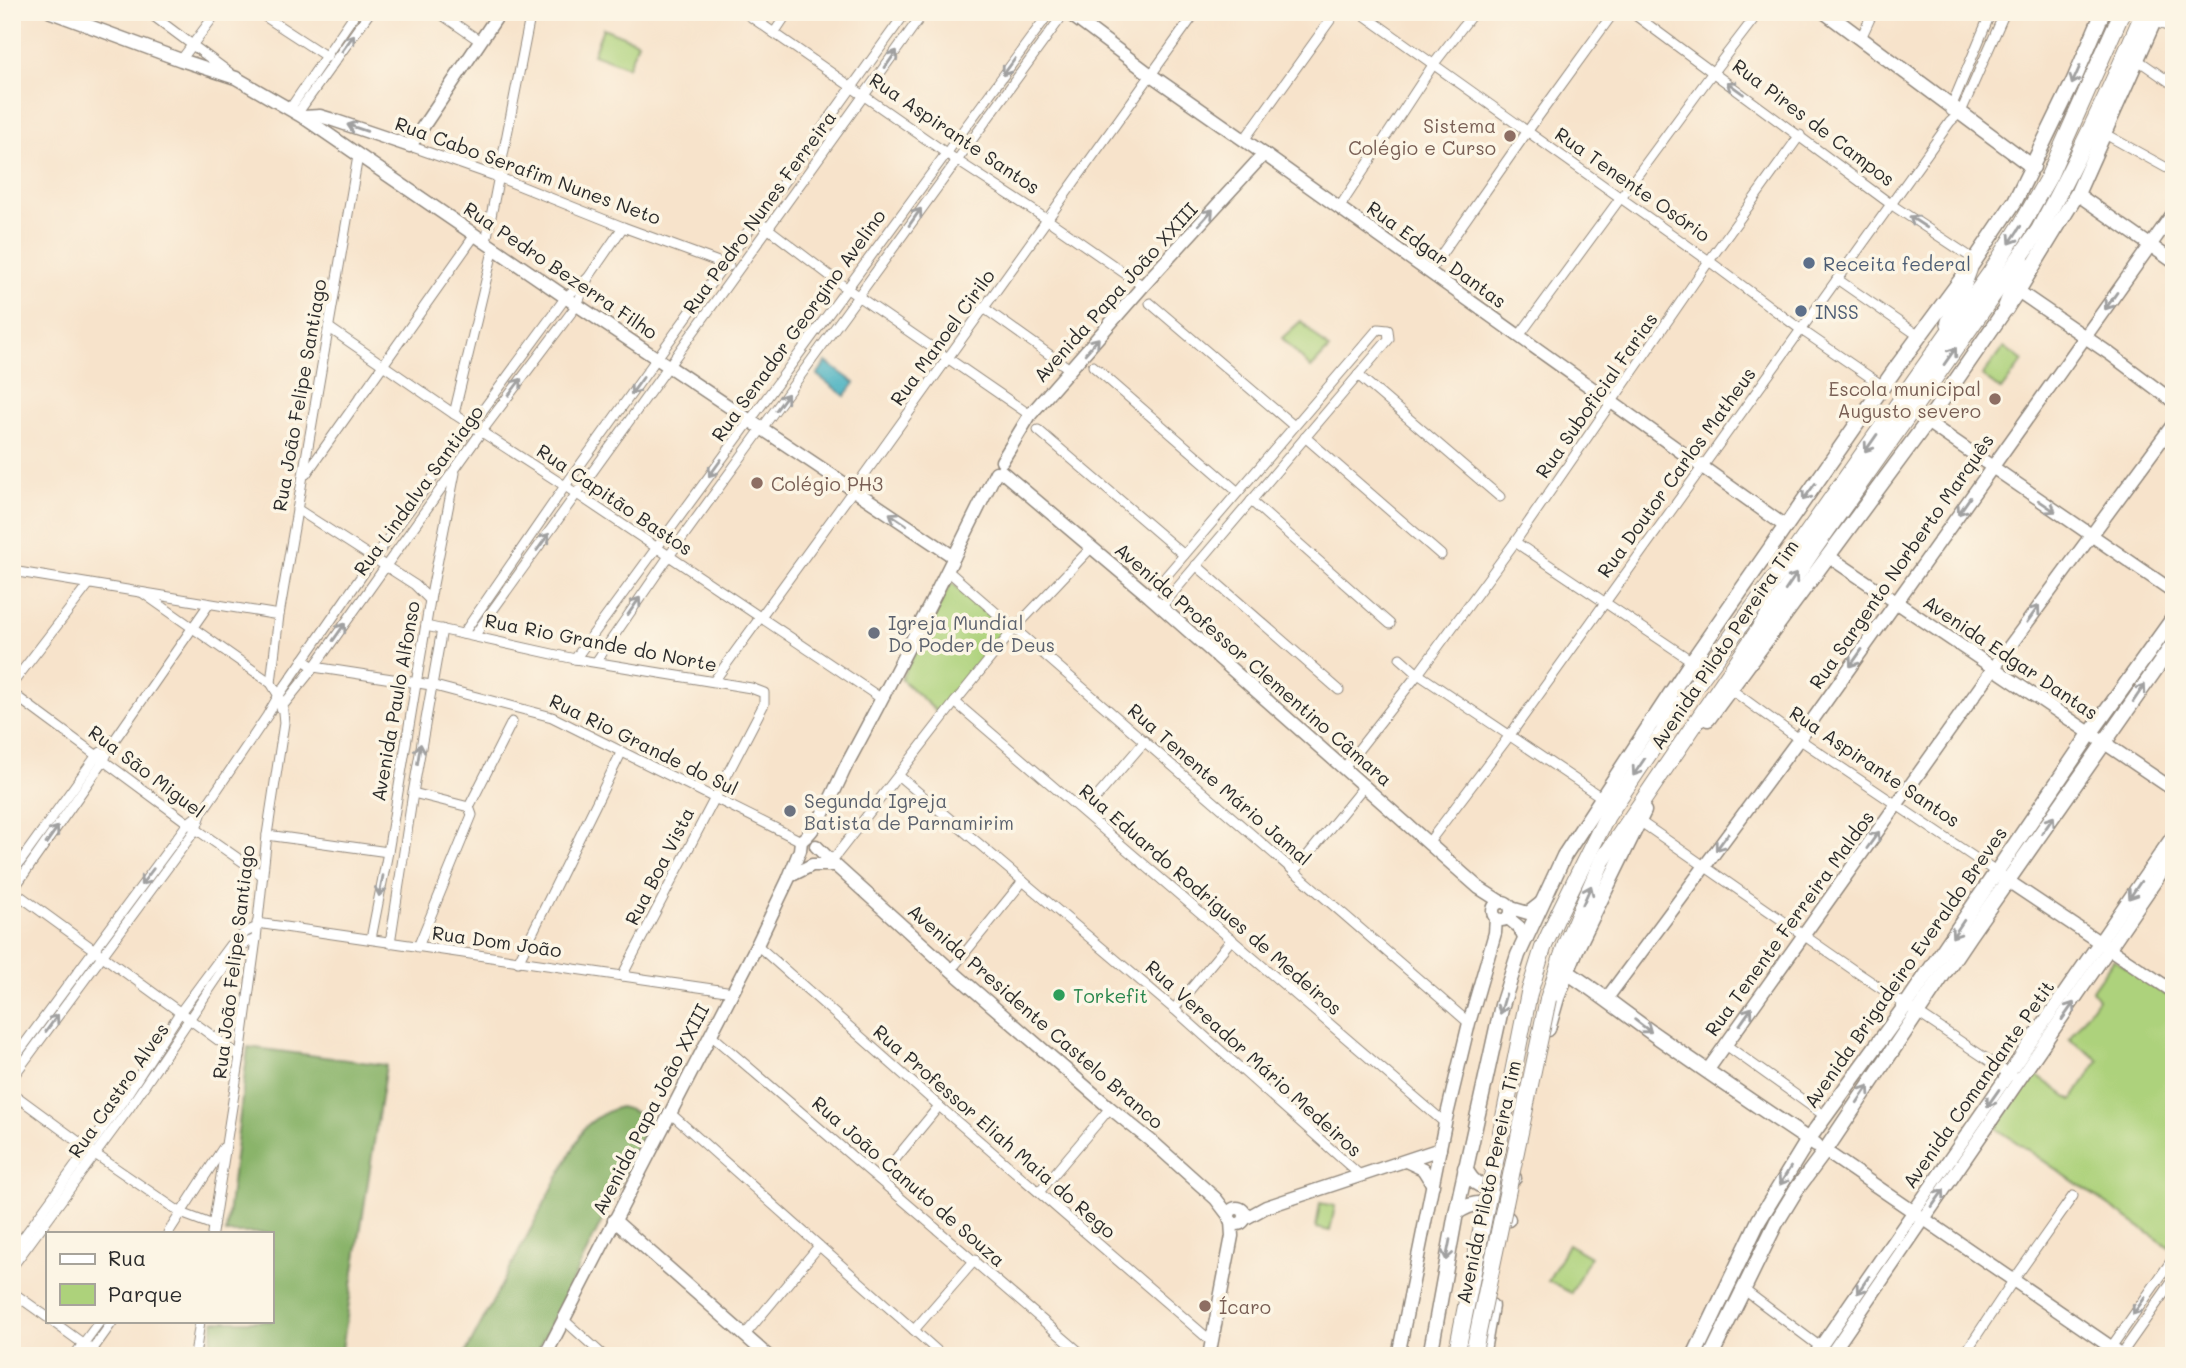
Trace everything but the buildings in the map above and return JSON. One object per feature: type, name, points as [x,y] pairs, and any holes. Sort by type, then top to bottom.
[{"type":"highway","name":"Avenida Piloto Pereira Tim","points":[[1456,1356],[1530,993],[1553,925],[1607,816],[1685,700],[1794,552],[1997,262],[2049,176],[2122,12]]},
{"type":"highway","name":"Avenida Piloto Pereira Tim","points":[[1473,1356],[1548,999],[1570,933],[1602,861],[1815,547],[2032,242],[2152,16]]},
{"type":"highway","points":[[2006,308],[2032,242]]},
{"type":"highway","points":[[1940,344],[1972,265]]},
{"type":"highway","points":[[1652,721],[1685,700]]},
{"type":"main road","points":[[51,12],[236,78]]},
{"type":"main road","points":[[410,146],[500,12]]},
{"type":"main road","name":"Rua Edgar Dantas","points":[[1066,12],[1785,526]]},
{"type":"main road","points":[[1825,12],[1955,113],[2033,167]]},
{"type":"main road","points":[[1430,1356],[1465,1168],[1502,1005],[1525,940],[1570,844],[1785,526],[2015,201],[2103,12]]},
{"type":"main road","points":[[1482,1356],[1538,1065],[1567,972],[1638,820],[1729,688],[1927,422],[2018,290],[2077,194],[2138,60],[2152,16]]},
{"type":"main road","name":"Rua Pedro Bezerra Filho","points":[[236,78],[297,114],[954,557]]},
{"type":"main road","name":"Rua Cabo Serafim Nunes Neto","points":[[297,114],[320,116],[410,146]]},
{"type":"main road","name":"Avenida Papa João XXIII","points":[[545,1356],[808,846],[820,815],[999,468],[1030,415],[1264,154]]},
{"type":"main road","points":[[2077,194],[2174,262]]},
{"type":"main road","name":"Rua Sargento Norberto Marquês","points":[[1607,998],[1799,739],[2174,212]]},
{"type":"main road","points":[[2018,290],[2174,402]]},
{"type":"main road","points":[[1927,422],[2174,592]]},
{"type":"main road","name":"Rua Tenente Ferreira Maldos","points":[[1707,1071],[1993,669],[2174,423]]},
{"type":"main road","name":"Avenida Professor Clementino Câmara","points":[[999,468],[1429,842],[1519,927],[1525,940]]},
{"type":"main road","name":"Avenida Edgar Dantas","points":[[1828,556],[2174,790]]},
{"type":"main road","name":"Avenida Brigadeiro Everaldo Breves","points":[[1711,1356],[1776,1223],[1796,1190],[1825,1151],[1996,873],[2090,734],[2174,617]]},
{"type":"main road","name":"Avenida Brigadeiro Everaldo Breves","points":[[1694,1356],[1759,1220],[1808,1140],[2009,881],[2174,643]]},
{"type":"main road","name":"Avenida Comandante Petit","points":[[1826,1354],[2167,857],[2174,834]]},
{"type":"main road","name":"Avenida Presidente Castelo Branco","points":[[808,846],[833,864],[951,970],[1238,1216]]},
{"type":"main road","points":[[790,878],[812,864],[833,864]]},
{"type":"main road","name":"Rua Aspirante Santos","points":[[1996,873],[2174,992]]},
{"type":"main road","points":[[1398,1356],[1445,1123],[1469,1023],[1495,933],[1502,913],[1528,913],[1542,902]]},
{"type":"main road","points":[[1567,972],[2116,1354]]},
{"type":"main road","points":[[1209,1356],[1238,1216],[1440,1149]]},
{"type":"main road","points":[[1406,1161],[1423,1169],[1433,1185]]},
{"type":"main road","points":[[1465,1168],[1470,1180],[1493,1188],[1502,1188],[1515,1178]]},
{"type":"main road","points":[[1456,1213],[1465,1206],[1476,1203],[1494,1206],[1508,1219]]},
{"type":"main road","points":[[614,1220],[768,1356]]},
{"type":"street","name":"Rua Pedro Bezerra Filho","points":[[148,12],[236,78]]},
{"type":"street","points":[[181,60],[217,12]]},
{"type":"street","points":[[258,12],[269,15],[334,62]]},
{"type":"street","points":[[297,114],[324,56],[356,12]]},
{"type":"street","points":[[297,114],[370,12]]},
{"type":"street","points":[[438,12],[480,41]]},
{"type":"street","points":[[454,414],[531,12]]},
{"type":"street","name":"Rua Aspirante Santos","points":[[744,12],[1143,286]]},
{"type":"street","points":[[761,23],[769,12]]},
{"type":"street","points":[[774,33],[788,12]]},
{"type":"street","name":"Rua Pedro Nunes Ferreira","points":[[463,634],[565,486],[906,12]]},
{"type":"street","name":"Rua Pedro Nunes Ferreira","points":[[474,636],[924,12]]},
{"type":"street","name":"Rua Senador Georgino Avelino","points":[[575,659],[1050,12]]},
{"type":"street","name":"Rua Senador Georgino Avelino","points":[[596,662],[669,556],[1066,12]]},
{"type":"street","name":"Rua Manoel Cirilo","points":[[714,681],[1196,12]]},
{"type":"street","points":[[1244,139],[1336,12]]},
{"type":"street","name":"Rua Tenente Osório","points":[[1360,12],[1883,386]]},
{"type":"street","points":[[1339,208],[1433,65],[1474,12]]},
{"type":"street","points":[[1429,272],[1614,12]]},
{"type":"street","name":"Rua Pires de Campos","points":[[1631,12],[1972,265]]},
{"type":"street","points":[[1519,337],[1619,198],[1759,12]]},
{"type":"street","points":[[1861,38],[1873,12]]},
{"type":"street","name":"Rua Doutor Carlos Matheus","points":[[1955,113],[1991,12]]},
{"type":"street","name":"Rua Doutor Carlos Matheus","points":[[1429,842],[1510,735],[1800,329],[1892,205],[1955,113],[2005,12]]},
{"type":"street","points":[[2152,16],[2174,28]]},
{"type":"street","points":[[2138,60],[2174,85]]},
{"type":"street","points":[[2105,134],[2174,172]]},
{"type":"street","name":"Rua Suboficial Farias","points":[[1345,768],[1515,542],[1613,404],[1709,261],[1800,135]]},
{"type":"street","name":"Rua Cabo Serafim Nunes Neto","points":[[410,146],[737,269]]},
{"type":"street","name":"Rua João Felipe Santiago","points":[[213,1229],[240,1056],[267,835],[284,723],[284,706],[271,683],[279,615],[358,156]]},
{"type":"street","points":[[757,220],[846,288],[1030,415]]},
{"type":"street","name":"Rua Lindalva Santiago","points":[[267,716],[284,706],[314,667],[455,468],[577,305],[588,278],[623,227]]},
{"type":"street","points":[[303,478],[383,365],[485,241]]},
{"type":"street","name":"Rua Lindalva Santiago","points":[[12,1061],[192,826],[303,660],[471,425],[566,297],[588,278]]},
{"type":"street","points":[[1837,279],[1919,336]]},
{"type":"street","points":[[1150,303],[1294,426]]},
{"type":"street","points":[[984,308],[1071,370]]},
{"type":"street","name":"Rua Capitão Bastos","points":[[328,327],[882,699]]},
{"type":"street","points":[[1149,596],[1368,340],[1378,329],[1388,330],[1389,339],[1161,607]]},
{"type":"street","points":[[1368,340],[1380,349]]},
{"type":"street","points":[[1093,366],[1238,492]]},
{"type":"street","points":[[1358,375],[1500,497]]},
{"type":"street","points":[[1315,402],[1327,412]]},
{"type":"street","points":[[623,405],[635,414]]},
{"type":"street","points":[[1038,430],[1184,555]]},
{"type":"street","points":[[1305,437],[1441,555]]},
{"type":"street","points":[[1261,465],[1273,475]]},
{"type":"street","name":"Avenida Paulo Alfonso","points":[[371,939],[455,468]]},
{"type":"street","points":[[1251,501],[1390,624]]},
{"type":"street","points":[[298,509],[415,585],[430,600]]},
{"type":"street","points":[[1206,530],[1217,540]]},
{"type":"street","points":[[1515,542],[1692,661]]},
{"type":"street","points":[[833,864],[955,702],[1015,628],[1091,548]]},
{"type":"street","points":[[1196,565],[1339,690]]},
{"type":"street","points":[[508,569],[518,576]]},
{"type":"street","points":[[12,571],[279,615]]},
{"type":"street","name":"Rua Tenente Mário Jamal","points":[[948,571],[1469,1023]]},
{"type":"street","points":[[12,684],[89,584]]},
{"type":"street","points":[[143,593],[271,683]]},
{"type":"street","points":[[12,873],[111,745],[209,604]]},
{"type":"street","name":"Rua Rio Grande do Norte","points":[[426,626],[575,659],[759,689],[765,698]]},
{"type":"street","name":"Avenida Paulo Alfonso","points":[[390,943],[442,629]]},
{"type":"street","points":[[1400,658],[1418,674],[1601,797]]},
{"type":"street","name":"Rua Rio Grande do Sul","points":[[303,660],[314,667],[431,685],[552,717],[808,846]]},
{"type":"street","name":"Rua Aspirante Santos","points":[[1729,688],[1996,873]]},
{"type":"street","name":"Rua São Miguel","points":[[12,693],[263,876]]},
{"type":"street","name":"Rua Boa Vista","points":[[622,976],[765,698]]},
{"type":"street","name":"Rua Eduardo Rodrigues de Medeiros","points":[[955,702],[1445,1123]]},
{"type":"street","points":[[418,947],[472,816],[469,807],[512,722]]},
{"type":"street","points":[[1084,812],[1145,741]]},
{"type":"street","points":[[519,962],[621,752]]},
{"type":"street","points":[[101,758],[12,890],[240,1056]]},
{"type":"street","name":"Rua Vereador Mário Medeiros","points":[[899,776],[1174,1009],[1361,1176]]},
{"type":"street","points":[[1294,872],[1365,785]]},
{"type":"street","points":[[413,793],[469,807]]},
{"type":"street","points":[[1638,820],[2015,1077]]},
{"type":"street","points":[[267,835],[388,852]]},
{"type":"street","points":[[951,970],[1023,881]]},
{"type":"street","name":"Rua Dom João","points":[[257,925],[733,992]]},
{"type":"street","name":"Rua Castro Alves","points":[[12,1267],[125,1105],[230,945],[257,925]]},
{"type":"street","name":"Rua Castro Alves","points":[[183,1017],[238,950],[256,939]]},
{"type":"street","points":[[1174,1009],[1231,939]]},
{"type":"street","name":"Rua Professor Eliah Maia do Rego","points":[[757,945],[1212,1342]]},
{"type":"street","name":"Rua Lindalva Santiago","points":[[12,1078],[97,952]]},
{"type":"street","name":"Rua João Canuto de Souza","points":[[710,1034],[1084,1356]]},
{"type":"street","points":[[1726,1045],[1825,1116]]},
{"type":"street","points":[[12,1093],[91,1152],[181,1213],[213,1229]]},
{"type":"street","points":[[879,1179],[939,1106]]},
{"type":"street","points":[[1039,1192],[1110,1108]]},
{"type":"street","points":[[669,1112],[943,1356]]},
{"type":"street","points":[[169,1232],[226,1144]]},
{"type":"street","name":"Rua Castro Alves","points":[[12,1253],[91,1152]]},
{"type":"street","points":[[1963,1356],[2073,1196]]},
{"type":"street","points":[[744,1336],[818,1246]]},
{"type":"street","points":[[2116,1354],[2174,1257]]},
{"type":"street","points":[[914,1330],[975,1260]]},
{"type":"street","points":[[2116,1354],[2174,1279]]},
{"type":"street","points":[[1743,1289],[1826,1354]]},
{"type":"street","points":[[12,1292],[46,1316]]},
{"type":"street","points":[[563,1319],[604,1356]]},
{"type":"street","points":[[53,1322],[94,1354],[112,1322]]},
{"type":"street","points":[[74,1356],[99,1322]]},
{"type":"street","points":[[195,1356],[200,1322]]},
{"type":"green space","points":[[603,28],[638,42],[628,67],[593,54]]},
{"type":"green space","points":[[1301,321],[1329,349],[1311,368],[1282,338]]},
{"type":"green space","points":[[2004,347],[2023,361],[2001,390],[1982,376]]},
{"type":"green space","points":[[951,582],[1008,631],[939,714],[901,679]]},
{"type":"green space","points":[[2114,959],[2174,1000],[2174,1240],[2169,1247],[1996,1128],[2034,1074],[2072,1100],[2099,1060],[2069,1039],[2098,998],[2092,990]]},
{"type":"green space","points":[[248,1047],[386,1065],[341,1356],[209,1356],[214,1322],[273,1322],[273,1232],[226,1232]]},
{"type":"green space","points":[[620,1107],[642,1117],[648,1124],[647,1130],[535,1356],[464,1356],[584,1128],[600,1115]]},
{"type":"green space","points":[[1320,1203],[1335,1206],[1330,1231],[1316,1228]]},
{"type":"green space","points":[[1568,1244],[1590,1257],[1571,1293],[1548,1281]]},
{"type":"water","points":[[826,362],[855,383],[845,396],[817,375]]},
{"type":"place","name":"Sistema Colégio e Curso","points":[[1510,136]]},
{"type":"place","name":"Receita federal","points":[[1809,263]]},
{"type":"place","name":"INSS","points":[[1801,311]]},
{"type":"place","name":"Escola municipal Augusto severo","points":[[1995,399]]},
{"type":"place","name":"Colégio PH3","points":[[757,483]]},
{"type":"place","name":"Igreja Mundial Do Poder de Deus","points":[[874,633]]},
{"type":"place","name":"Segunda Igreja Batista de Parnamirim","points":[[790,811]]},
{"type":"place","name":"Torkefit","points":[[1059,995]]},
{"type":"place","name":"Ícaro","points":[[1205,1306]]}]
